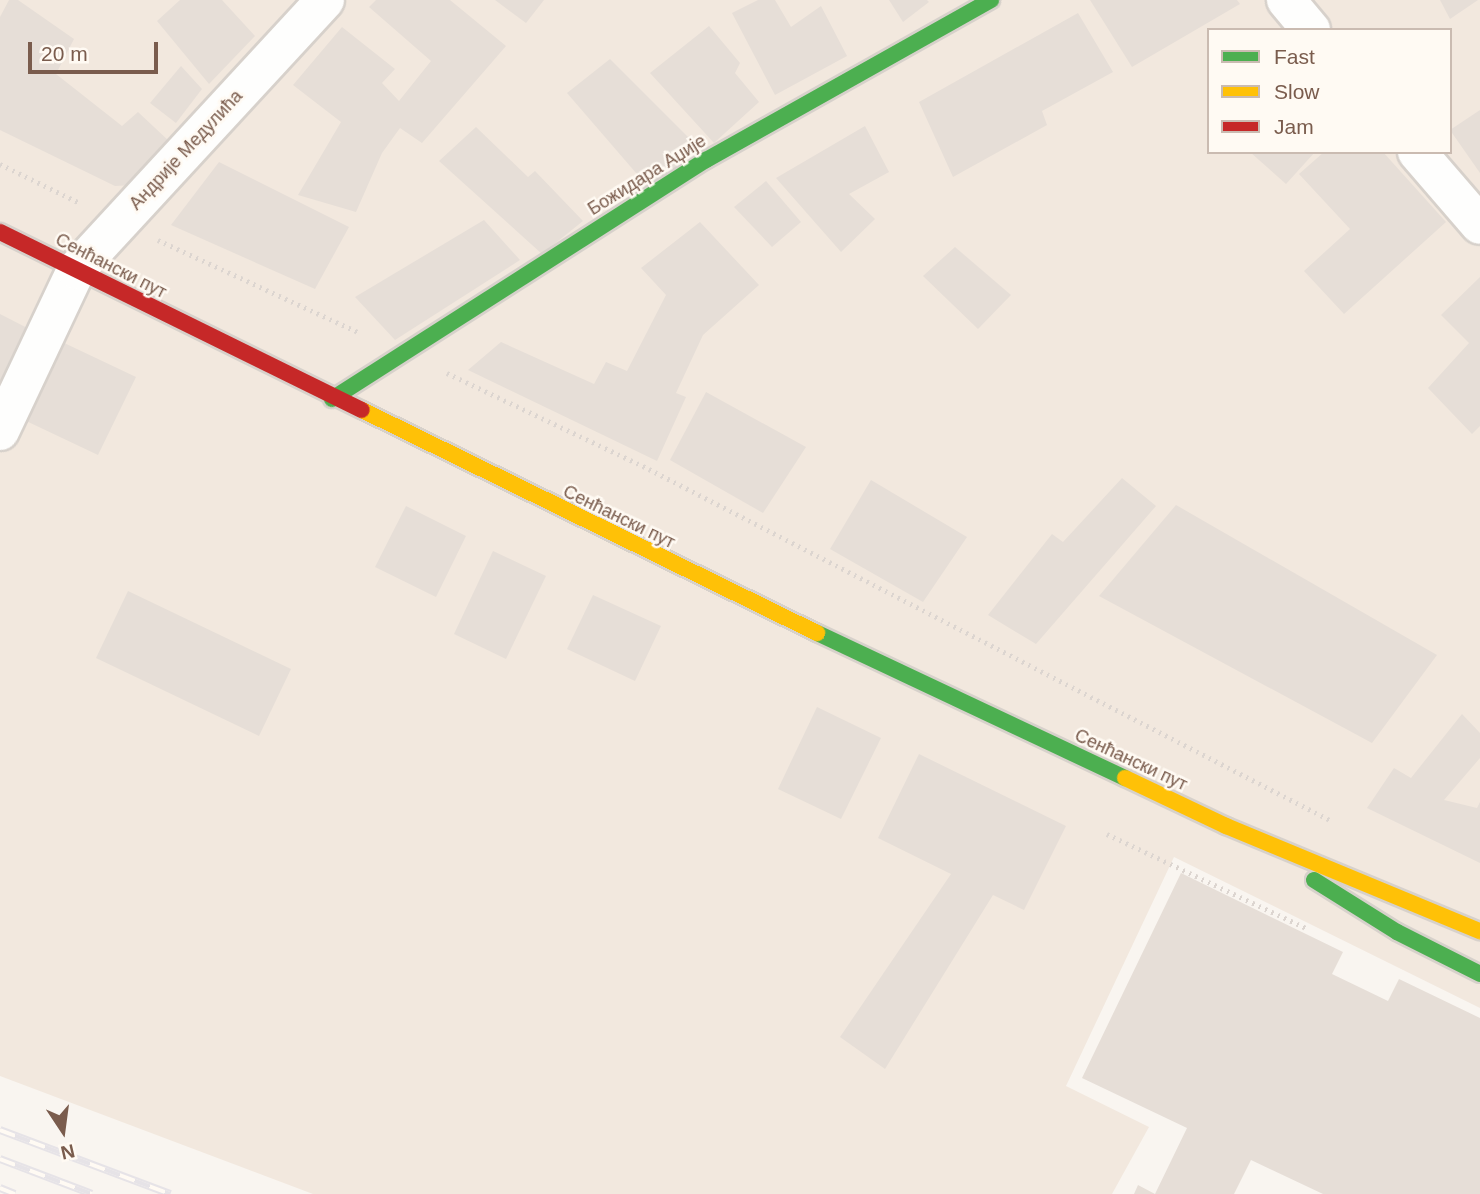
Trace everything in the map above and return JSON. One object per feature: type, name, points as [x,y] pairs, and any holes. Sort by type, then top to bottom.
[{"type":"main road","name":"Божидара Аџије","points":[[332,399],[706,160],[991,0]]},
{"type":"main road","name":"Сенћански пут","points":[[0,232],[332,399],[1226,826],[1480,931]]},
{"type":"main road","name":"Сенћански пут","points":[[1226,826],[1397,932],[1480,974]]},
{"type":"street","name":"Андрије Медулића","points":[[0,431],[76,270],[325,0]]},
{"type":"street","points":[[1286,0],[1309,28]]},
{"type":"street","points":[[1419,154],[1480,225]]},
{"type":"path","points":[[0,163],[120,222],[649,469],[1316,813]]},
{"type":"path","points":[[1107,834],[1318,934]]},
{"type":"shaded area","points":[[0,0],[1480,0],[1480,1008],[1174,857],[1066,1086],[1149,1127],[1112,1194],[313,1194],[0,1076]]},
{"type":"building","points":[[9,0],[18,0],[74,39],[56,74],[122,126],[138,112],[170,142],[133,185],[115,186],[0,130],[0,17]]},
{"type":"building","points":[[180,0],[222,0],[255,36],[209,84],[157,21]]},
{"type":"building","points":[[376,0],[450,0],[506,46],[422,143],[400,128],[382,153],[356,212],[298,195],[341,122],[293,85],[342,27],[395,69],[382,83],[399,101],[431,61],[369,7]]},
{"type":"building","points":[[495,0],[544,0],[526,23]]},
{"type":"building","points":[[758,0],[775,0],[791,27],[821,6],[847,56],[775,95],[732,13]]},
{"type":"building","points":[[889,0],[927,0],[929,2],[903,22]]},
{"type":"building","points":[[1090,0],[1237,0],[1240,4],[1132,67]]},
{"type":"building","points":[[1440,0],[1478,0],[1450,19]]},
{"type":"building","points":[[1078,13],[1113,72],[1042,111],[1047,125],[953,177],[919,102]]},
{"type":"building","points":[[709,26],[740,63],[735,73],[759,102],[714,143],[650,73]]},
{"type":"building","points":[[610,59],[699,148],[649,188],[567,93]]},
{"type":"building","points":[[181,66],[202,89],[176,123],[150,103]]},
{"type":"building","points":[[1480,110],[1480,173],[1452,133],[1452,129]]},
{"type":"building","points":[[865,126],[889,172],[849,194],[875,219],[841,252],[776,178]]},
{"type":"building","points":[[476,127],[528,177],[535,171],[583,221],[542,254],[439,161]]},
{"type":"building","points":[[1252,154],[1313,154],[1286,184]]},
{"type":"building","points":[[1322,154],[1385,154],[1446,222],[1344,314],[1304,271],[1350,229],[1299,174]]},
{"type":"building","points":[[219,162],[349,227],[315,289],[171,225]]},
{"type":"building","points":[[766,181],[801,222],[772,247],[734,207]]},
{"type":"building","points":[[484,220],[520,260],[395,340],[355,297]]},
{"type":"building","points":[[700,222],[759,285],[703,335],[676,393],[686,397],[657,461],[468,370],[501,342],[594,384],[606,362],[627,371],[666,295],[641,268]]},
{"type":"building","points":[[955,247],[1011,295],[978,329],[923,276]]},
{"type":"building","points":[[1480,277],[1480,426],[1472,434],[1428,388],[1469,343],[1441,315]]},
{"type":"building","points":[[0,314],[39,334],[0,408]]},
{"type":"building","points":[[60,341],[136,377],[98,455],[22,419]]},
{"type":"building","points":[[706,392],[806,447],[763,513],[670,460]]},
{"type":"building","points":[[1122,478],[1156,506],[1036,644],[988,615],[1052,534],[1063,542]]},
{"type":"building","points":[[871,480],[967,537],[923,602],[830,549]]},
{"type":"building","points":[[1176,505],[1437,655],[1372,743],[1099,596]]},
{"type":"building","points":[[406,506],[466,536],[436,597],[375,567]]},
{"type":"building","points":[[493,551],[546,576],[506,659],[454,634]]},
{"type":"building","points":[[128,591],[291,669],[259,736],[96,658]]},
{"type":"building","points":[[593,595],[661,626],[635,681],[567,649]]},
{"type":"building","points":[[817,707],[881,738],[841,819],[778,789]]},
{"type":"building","points":[[1462,714],[1480,733],[1480,758],[1444,800],[1477,808],[1480,802],[1480,863],[1367,808],[1394,768],[1411,778]]},
{"type":"building","points":[[919,754],[1066,826],[1024,910],[993,895],[885,1069],[840,1037],[951,874],[878,838]]},
{"type":"building","points":[[1181,873],[1343,952],[1332,974],[1388,1001],[1399,979],[1480,1018],[1480,1194],[1323,1194],[1251,1160],[1234,1194],[1155,1194],[1187,1128],[1082,1078]]},
{"type":"building","points":[[1138,1185],[1155,1194],[1134,1194]]},
{"type":"railway","points":[[0,1130],[170,1194]]},
{"type":"railway","points":[[0,1159],[92,1194]]},
{"type":"railway","points":[[0,1188],[15,1194]]},
{"type":"traffic: fast","points":[[332,399],[706,160],[991,0]]},
{"type":"traffic: fast","points":[[817,633],[1125,778]]},
{"type":"traffic: fast","points":[[1314,880],[1397,932],[1480,974]]},
{"type":"traffic: slow","points":[[362,410],[817,633]]},
{"type":"traffic: slow","points":[[1125,778],[1226,826],[1480,931]]},
{"type":"traffic: jam","points":[[0,232],[362,410]]}]
